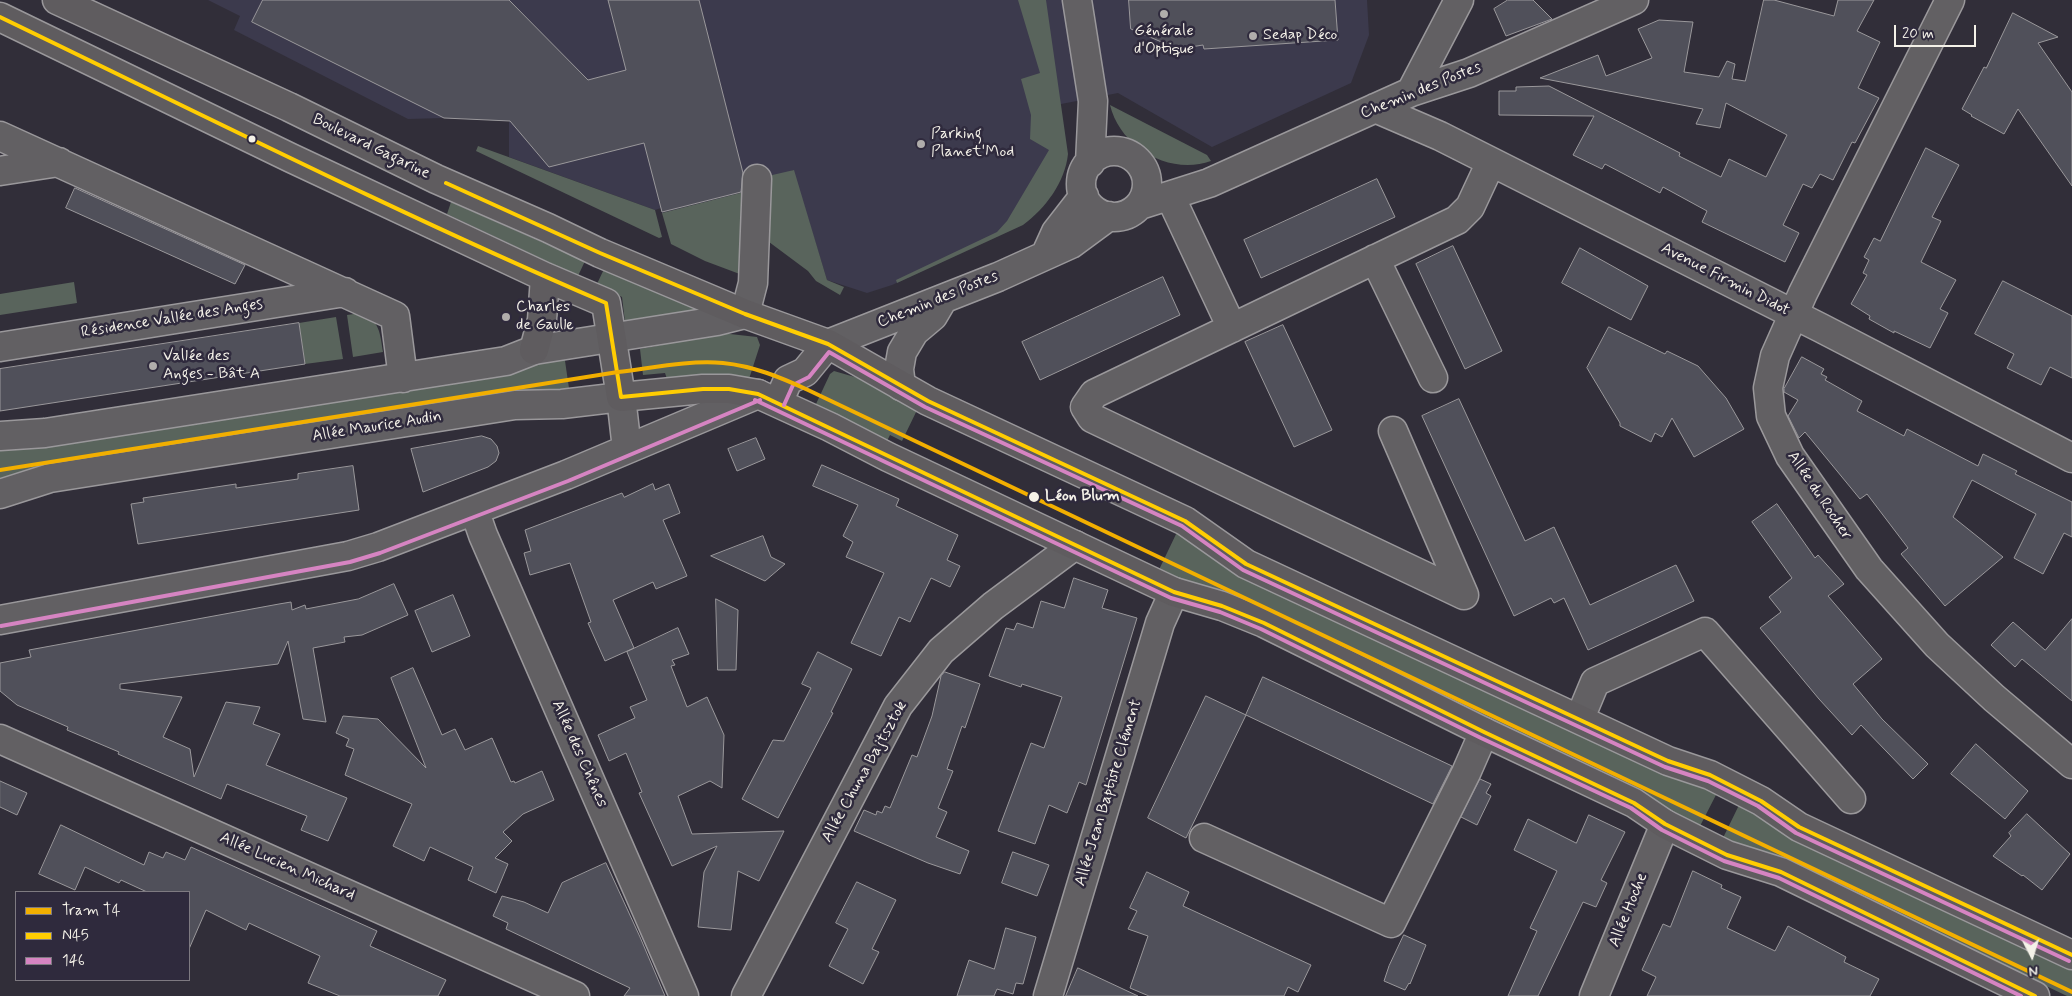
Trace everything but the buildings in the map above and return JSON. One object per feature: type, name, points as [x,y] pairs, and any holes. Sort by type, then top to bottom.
[{"type":"main road","name":"Boulevard Gagarine","points":[[57,0],[289,107],[436,179],[600,253],[745,314],[828,344],[928,401],[1184,521],[1246,564],[1580,718],[1668,761],[1710,775],[1761,801],[1798,827],[2072,955]]},
{"type":"main road","points":[[0,17],[291,158],[545,277],[606,303],[611,338],[617,360],[621,397]]},
{"type":"main road","points":[[534,350],[542,320],[545,277]]},
{"type":"main road","points":[[768,398],[788,380],[805,372],[828,344]]},
{"type":"main road","name":"Allée Maurice Audin","points":[[621,397],[703,389],[729,389],[768,398],[1174,592],[1222,606],[1264,623],[1484,732],[1634,803],[1665,824],[1727,855],[1781,872],[2036,996]]},
{"type":"street","points":[[1077,0],[1093,102],[1090,163],[1082,178],[1084,196],[1094,210],[1109,216],[1120,217],[1140,205],[1147,190],[1145,172],[1140,163],[1131,156],[1121,152],[1104,153],[1090,163]]},
{"type":"street","points":[[1410,92],[1459,0]]},
{"type":"street","name":"Chemin des Postes","points":[[1140,205],[1209,183],[1410,92],[1469,73],[1634,0]]},
{"type":"street","name":"Allée du Rocher","points":[[1950,0],[1793,314],[1775,356],[1768,388],[1771,416],[1790,456],[1869,568],[1937,645],[1994,698],[2072,764]]},
{"type":"street","points":[[1093,102],[1121,152]]},
{"type":"street","name":"Avenue Firmin Didot","points":[[1375,108],[1440,136],[1793,314],[2072,458]]},
{"type":"street","points":[[0,136],[395,316],[403,378]]},
{"type":"street","points":[[0,171],[59,162]]},
{"type":"street","points":[[1393,431],[1464,595],[1092,418],[1085,407],[1094,394],[1457,220],[1470,207],[1491,162]]},
{"type":"street","points":[[1145,172],[1209,183]]},
{"type":"street","points":[[0,436],[44,434],[403,378],[506,361],[534,350],[717,321],[745,314],[753,282],[757,179]]},
{"type":"street","points":[[1046,254],[1056,232],[1084,196]]},
{"type":"street","points":[[1170,196],[1232,328]]},
{"type":"street","name":"Chemin des Postes","points":[[828,344],[998,277],[1071,244],[1109,216]]},
{"type":"street","points":[[1375,259],[1433,378]]},
{"type":"street","name":"Résidence Vallée des Anges","points":[[0,346],[345,292]]},
{"type":"street","points":[[901,386],[898,369],[902,352],[914,332],[933,316],[944,298]]},
{"type":"street","points":[[621,397],[626,449]]},
{"type":"street","name":"Allée Maurice Audin","points":[[0,494],[50,478],[515,405],[562,404],[621,397]]},
{"type":"street","points":[[0,620],[348,556],[475,512],[626,449],[768,398]]},
{"type":"street","name":"Allée des Chênes","points":[[475,512],[487,544],[684,996]]},
{"type":"street","name":"Allée Chuna Bajtsztok","points":[[746,996],[898,706],[941,651],[993,606],[1075,545]]},
{"type":"street","name":"Allée Jean Baptiste Clément","points":[[1048,996],[1160,623],[1174,592]]},
{"type":"street","points":[[1580,718],[1595,682],[1705,632],[1851,799]]},
{"type":"street","points":[[1204,838],[1391,924],[1466,773],[1484,732]]},
{"type":"street","name":"Allée Lucien Michard","points":[[0,739],[575,996]]},
{"type":"street","name":"Allée Hoche","points":[[1594,996],[1665,824]]},
{"type":"shaded area","points":[[208,0],[1367,0],[1369,35],[1351,83],[1212,147],[1118,93],[1056,105],[1063,159],[1012,229],[892,285],[867,293],[827,280],[793,170],[748,191],[662,213],[661,208],[655,210],[509,157],[509,121],[444,118],[408,119],[234,30],[240,16]]},
{"type":"shaded area","points":[[1018,0],[1046,0],[1068,154],[1063,175],[1047,202],[1023,225],[897,283],[896,280],[997,232],[1007,221],[1049,150],[1030,139],[1031,115],[1021,79],[1040,73]]},
{"type":"shaded area","points":[[1110,105],[1207,155],[1211,161],[1195,165],[1179,164],[1163,161],[1148,154],[1124,134],[1115,120]]},
{"type":"shaded area","points":[[478,146],[655,210],[662,237],[659,238],[476,151]]},
{"type":"shaded area","points":[[794,170],[827,280],[844,287],[840,295],[816,281],[808,271],[765,239],[768,176]]},
{"type":"shaded area","points":[[748,191],[745,276],[705,261],[671,244],[662,213]]},
{"type":"shaded area","points":[[451,202],[585,261],[578,276],[447,214]]},
{"type":"shaded area","points":[[604,269],[703,309],[625,322],[622,297],[597,284]]},
{"type":"shaded area","points":[[74,282],[77,303],[0,315],[0,294]]},
{"type":"shaded area","points":[[361,313],[376,324],[380,333],[383,352],[353,357],[347,315]]},
{"type":"shaded area","points":[[336,317],[343,359],[305,364],[299,323]]},
{"type":"shaded area","points":[[721,333],[757,337],[760,345],[749,379],[667,379],[665,373],[643,375],[640,349],[662,345],[661,338]]},
{"type":"shaded area","points":[[564,354],[570,395],[0,484],[0,444]]},
{"type":"shaded area","points":[[834,371],[865,380],[919,406],[902,441],[890,435],[884,447],[817,410],[816,404],[830,374]]},
{"type":"shaded area","points":[[1178,530],[1249,578],[1669,777],[1704,786],[1717,793],[1699,828],[1656,801],[1236,601],[1156,576]]},
{"type":"shaded area","points":[[1740,803],[2072,968],[2072,996],[2067,996],[1772,855],[1722,840]]},
{"type":"tram line","name":"T4","points":[[0,470],[670,365],[710,362],[756,369],[808,390],[2072,992]]},
{"type":"transit line","name":"N45","points":[[0,17],[453,235],[606,303],[621,397],[703,389],[729,389],[758,394],[1174,592],[1222,606],[1264,623],[1484,732],[1634,803],[1665,824],[1727,855],[1781,872],[2035,996]]},
{"type":"transit line","name":"N45","points":[[446,183],[600,253],[745,314],[828,344],[928,401],[1185,521],[1246,564],[1668,761],[1710,775],[1761,801],[1799,827],[2072,955]]},
{"type":"transit line","name":"146","points":[[784,405],[793,385],[809,377],[829,352],[925,407],[1182,526],[1243,570],[1665,767],[1708,781],[1758,806],[1796,833],[2069,961]]},
{"type":"transit line","name":"146","points":[[755,400],[1171,598],[1220,612],[1261,629],[1481,738],[1631,808],[1662,830],[1724,861],[1779,878],[2021,996]]},
{"type":"transit line","name":"146","points":[[1,626],[350,562],[380,553],[568,481],[760,400]]},
{"type":"place","name":"Générale d'Optique","points":[[1164,14]]},
{"type":"place","name":"Sedap Déco","points":[[1253,36]]},
{"type":"place","name":"Parking Planet'Mod","points":[[921,144]]},
{"type":"place","name":"Charles de Gaulle","points":[[506,317]]},
{"type":"place","name":"Vallée des Anges - Bât A","points":[[153,366]]},
{"type":"place","name":"Léon Blum","points":[[1034,497]]}]
